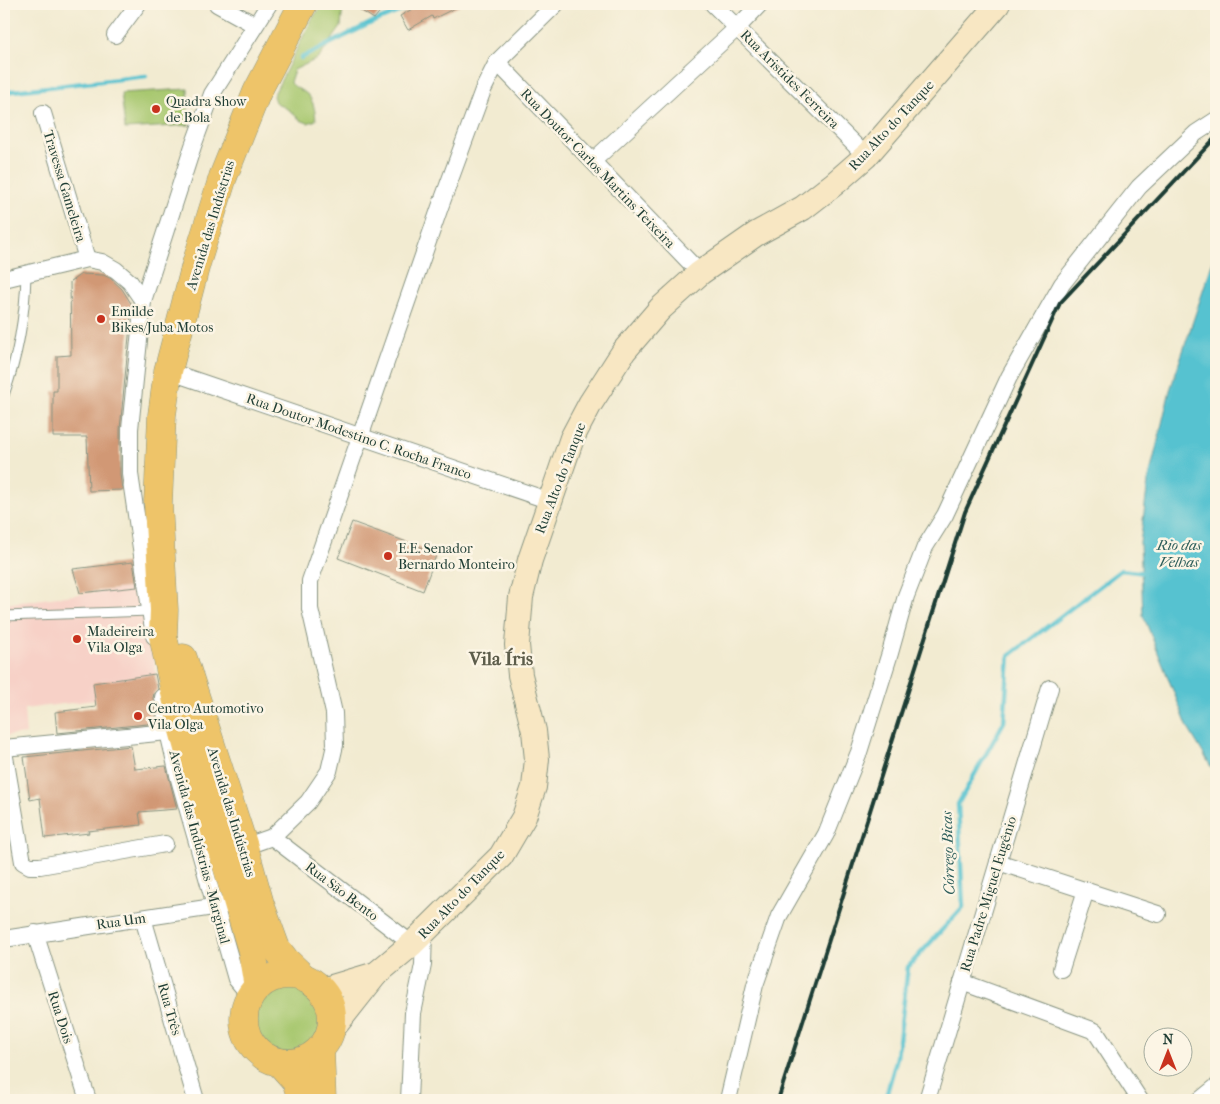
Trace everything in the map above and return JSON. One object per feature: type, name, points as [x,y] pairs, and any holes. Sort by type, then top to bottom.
[{"type":"highway","name":"Avenida das Indústrias","points":[[254,992],[252,951],[227,905],[195,774],[186,729],[176,634],[158,624],[158,504],[162,415],[168,371],[196,264],[223,177],[257,92],[303,4]]},
{"type":"highway","name":"Avenida das Indústrias","points":[[186,729],[218,769],[260,904],[276,948],[286,961],[313,984]]},
{"type":"highway","points":[[302,1100],[296,1081],[274,1060],[254,1047],[246,1032],[244,1013],[254,992],[272,978],[288,975],[313,984],[331,1010],[320,1081],[322,1100]]},
{"type":"highway","points":[[274,1060],[294,1062],[308,1058],[326,1040]]},
{"type":"main road","name":"Rua Alto do Tanque","points":[[326,1040],[376,974],[418,937],[501,856],[524,818],[534,787],[537,759],[534,731],[520,675],[517,645],[520,597],[530,560],[572,438],[590,404],[624,351],[660,309],[700,274],[756,234],[803,208],[866,156],[998,4]]},
{"type":"main road","name":"Rua Alto do Tanque","points":[[313,984],[376,974]]},
{"type":"street","points":[[115,35],[138,4]]},
{"type":"street","points":[[217,4],[254,25]]},
{"type":"street","name":"Avenida das Indústrias - Marginal","points":[[186,729],[158,624],[130,474],[130,430],[143,301],[193,146],[212,94],[269,4]]},
{"type":"street","points":[[244,848],[272,837],[308,802],[329,771],[335,745],[334,712],[310,609],[310,581],[440,207],[483,90],[497,62],[556,4]]},
{"type":"street","name":"Rua Aristides Ferreira","points":[[713,4],[866,156]]},
{"type":"street","points":[[593,161],[738,27],[760,4]]},
{"type":"street","name":"Rua Doutor Carlos Martins Teixeira","points":[[497,62],[700,274]]},
{"type":"street","name":"Travessa Gameleira","points":[[43,113],[87,259]]},
{"type":"street","points":[[728,1100],[755,984],[779,916],[826,834],[858,752],[890,654],[906,596],[925,547],[945,515],[1009,377],[1062,284],[1139,186],[1196,133],[1216,120]]},
{"type":"street","points":[[4,279],[87,259],[102,262],[116,270],[130,282],[143,301]]},
{"type":"street","name":"Rua Doutor Modestino C. Rocha Franco","points":[[168,371],[550,501]]},
{"type":"street","name":"Rua Padre Miguel Eugênio","points":[[927,1100],[1050,688]]},
{"type":"street","points":[[165,844],[40,866],[26,864],[23,862],[6,748],[186,729]]},
{"type":"street","name":"Rua São Bento","points":[[272,837],[418,937]]},
{"type":"street","points":[[998,862],[1158,914]]},
{"type":"street","points":[[1061,969],[1086,890]]},
{"type":"street","name":"Rua Um","points":[[4,939],[227,905]]},
{"type":"street","name":"Rua Três","points":[[143,918],[196,1100]]},
{"type":"street","name":"Rua Dois","points":[[35,933],[88,1100]]},
{"type":"street","points":[[409,1100],[414,1013],[423,965],[418,937]]},
{"type":"street","points":[[962,982],[1095,1031],[1140,1100]]},
{"type":"street","points":[[274,1060],[283,1081],[288,1100]]},
{"type":"street","points":[[1200,1100],[1216,1087]]},
{"type":"lane","points":[[4,395],[12,374],[21,333],[26,275]]},
{"type":"lane","points":[[4,617],[158,624]]},
{"type":"shaded area","name":"Madeireira Vila Olga","points":[[143,586],[156,674],[93,683],[95,700],[24,709],[26,734],[4,736],[4,604]]},
{"type":"green space","points":[[323,4],[343,4],[341,27],[319,58],[294,70],[290,82],[307,94],[313,103],[316,120],[308,123],[300,120],[289,110],[275,102],[273,96],[312,19]]},
{"type":"green space","name":"Quadra Show de Bola","points":[[188,89],[189,125],[125,129],[121,93]]},
{"type":"green space","points":[[287,985],[300,988],[311,995],[318,1006],[321,1019],[318,1032],[311,1043],[300,1050],[287,1053],[274,1050],[263,1043],[256,1032],[253,1019],[256,1006],[263,995],[274,988]]},
{"type":"water","name":"Rio das Velhas","points":[[1216,252],[1216,775],[1188,728],[1143,615],[1140,543],[1148,482],[1170,390]]},
{"type":"building","points":[[351,4],[386,4],[374,19]]},
{"type":"building","points":[[421,4],[463,4],[433,19],[432,16],[408,30],[400,16]]},
{"type":"building","points":[[81,274],[103,275],[110,278],[122,289],[132,305],[120,429],[122,490],[89,491],[87,437],[53,437],[53,391],[57,391],[57,356],[71,355],[70,282]]},
{"type":"building","name":"E.E. Senador Bernardo Monteiro","points":[[352,522],[437,553],[423,591],[338,558]]},
{"type":"building","points":[[133,562],[137,587],[80,593],[73,569]]},
{"type":"building","points":[[155,674],[158,689],[154,693],[153,698],[157,723],[57,733],[55,712],[96,707],[93,683]]},
{"type":"building","points":[[131,746],[135,769],[166,766],[177,809],[139,812],[141,825],[45,838],[40,798],[30,800],[24,757]]},
{"type":"waterway","points":[[301,58],[371,23],[418,4]]},
{"type":"waterway","points":[[4,92],[146,76]]},
{"type":"waterway","name":"Córrego Bicas","points":[[885,1100],[897,1057],[908,967],[963,907],[958,804],[1004,722],[1009,656],[1121,570],[1146,573]]},
{"type":"railway","points":[[778,1100],[965,512],[1060,303],[1216,137]]},
{"type":"place","name":"Quadra Show de Bola","points":[[156,109]]},
{"type":"place","name":"Emilde Bikes/Juba Motos","points":[[101,319]]},
{"type":"place","name":"E.E. Senador Bernardo Monteiro","points":[[388,556]]},
{"type":"place","name":"Madeireira Vila Olga","points":[[77,639]]},
{"type":"place","name":"Centro Automotivo Vila Olga","points":[[138,716]]},
{"type":"district","name":"Vila Íris","points":[[501,658]]}]
